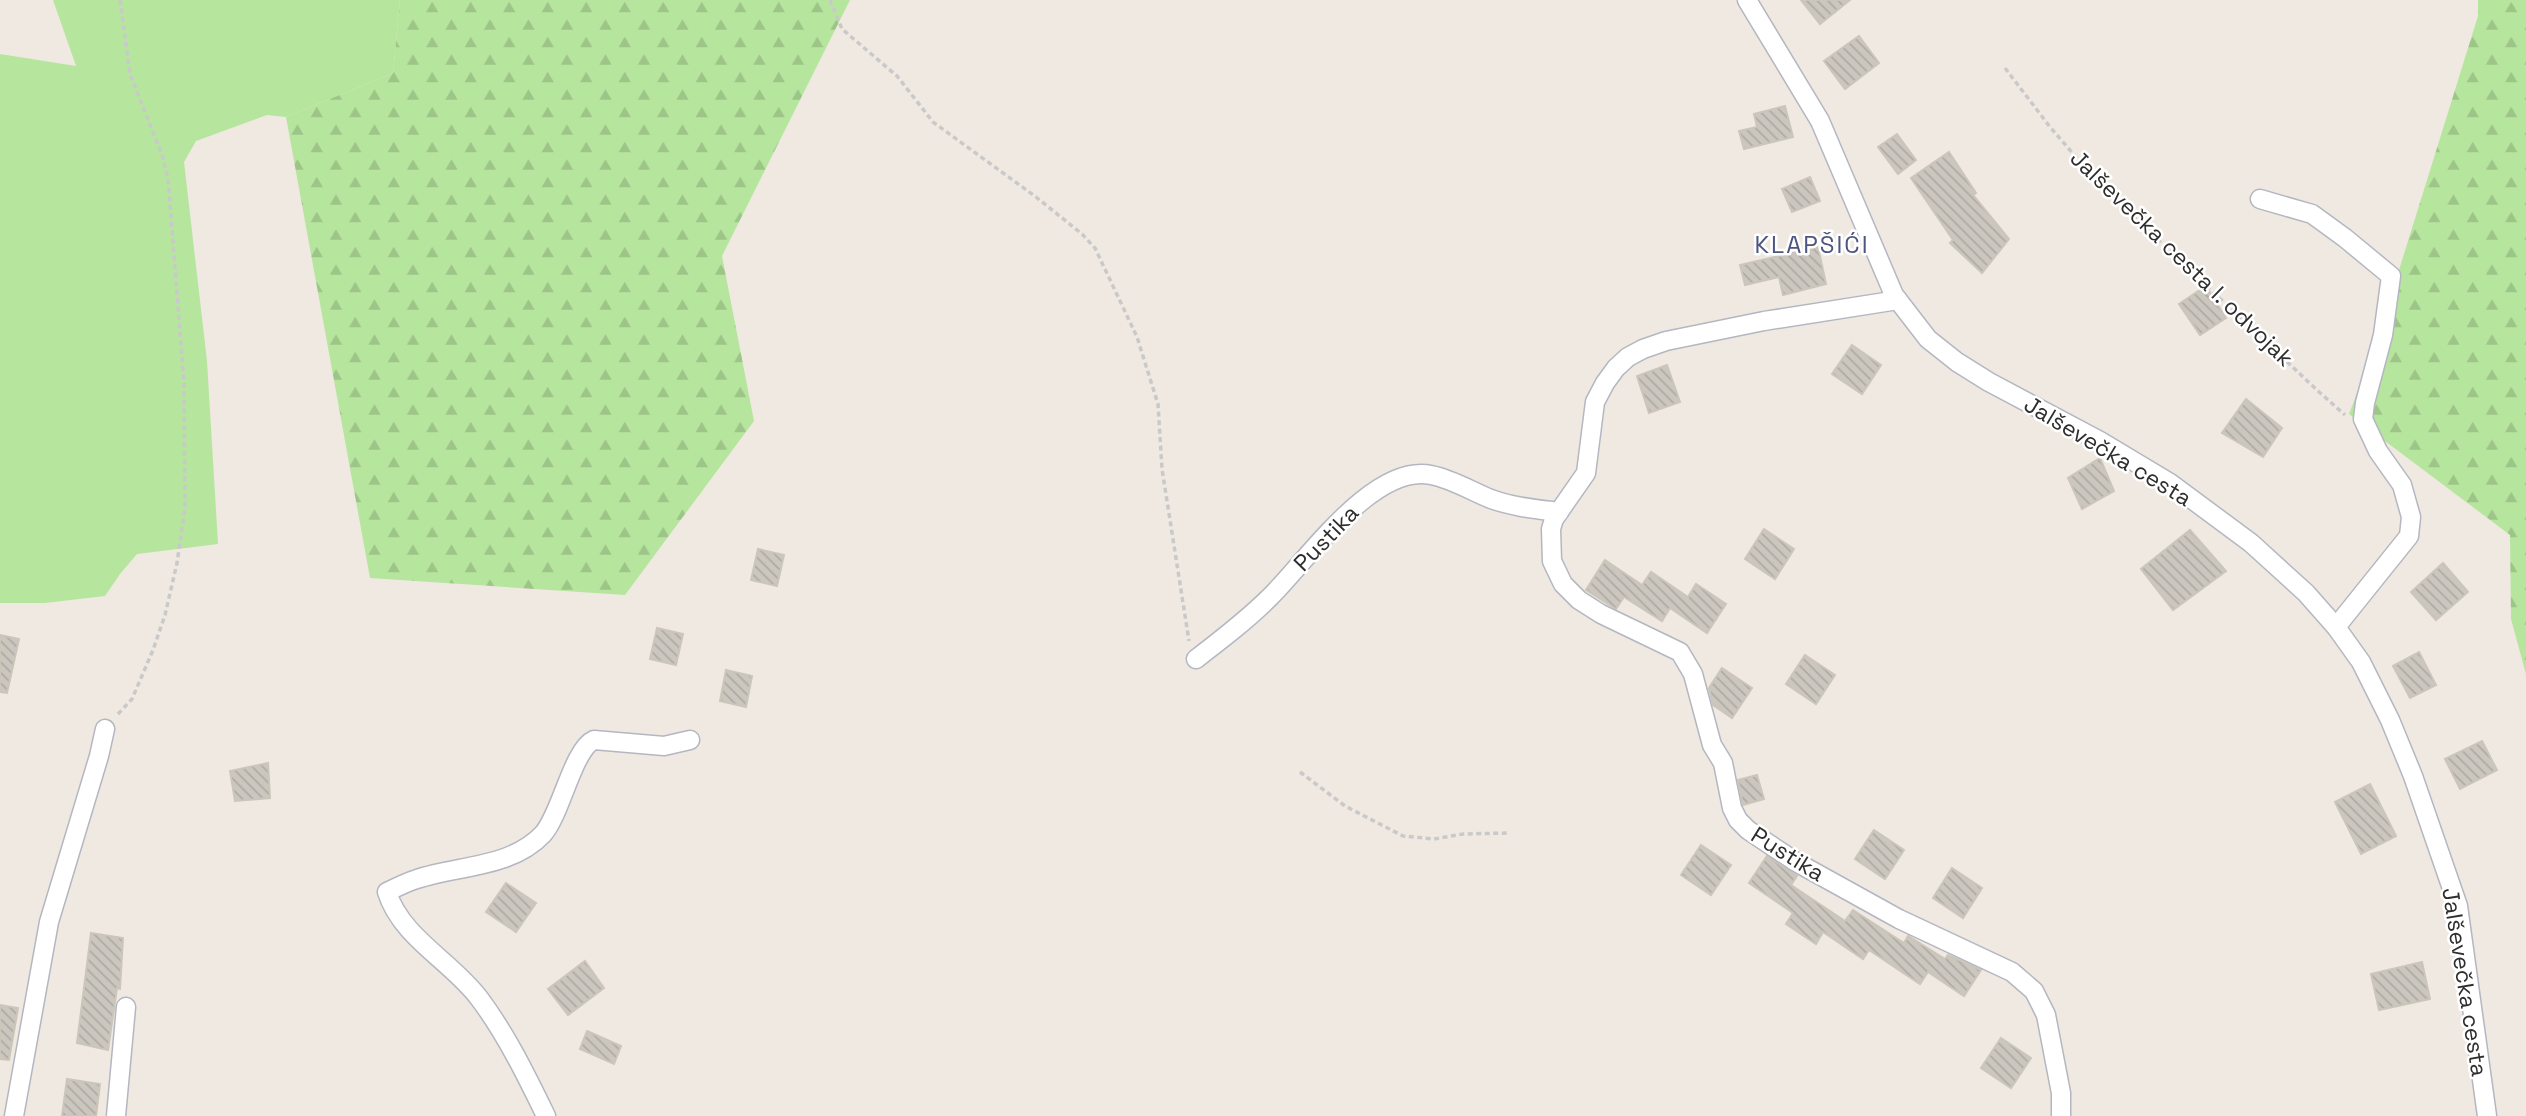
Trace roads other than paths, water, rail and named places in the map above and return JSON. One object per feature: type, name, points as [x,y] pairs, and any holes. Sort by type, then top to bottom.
[{"type":"street","name":"Jalševečka cesta","points":[[1747,0],[1820,121],[1898,300],[1928,339],[1957,362],[2170,483],[2250,543],[2306,593],[2336,627],[2361,662],[2390,720],[2413,776],[2458,906],[2487,1116]]},
{"type":"street","points":[[2260,199],[2312,214],[2391,276],[2383,335],[2363,419],[2378,451],[2402,485],[2411,517],[2409,536],[2336,627]]},
{"type":"street","name":"Pustika","points":[[1898,300],[1764,321],[1666,341],[1628,358],[1616,368],[1595,402],[1586,473],[1559,512],[1551,529],[1552,561],[1563,584],[1579,600],[1647,637],[1672,646],[1688,662],[1707,732],[1723,763],[1732,808],[1738,820],[1748,830],[1796,862],[1899,919],[2012,972],[2034,991],[2046,1015],[2061,1093],[2061,1116]]},
{"type":"street","name":"Pustika","points":[[1196,659],[1272,596],[1315,545],[1361,501],[1402,478],[1430,474],[1492,499],[1559,512]]},
{"type":"street","points":[[14,1116],[49,922],[105,729]]},
{"type":"street","points":[[546,1116],[515,1053],[477,995],[407,926],[391,904],[387,892],[417,879],[512,855],[531,845],[551,823],[581,753],[589,742],[594,740],[664,746],[690,740]]},
{"type":"street","points":[[116,1116],[126,1007]]},
{"type":"district","name":"KLAPŠIĆI","points":[[1812,244]]}]
